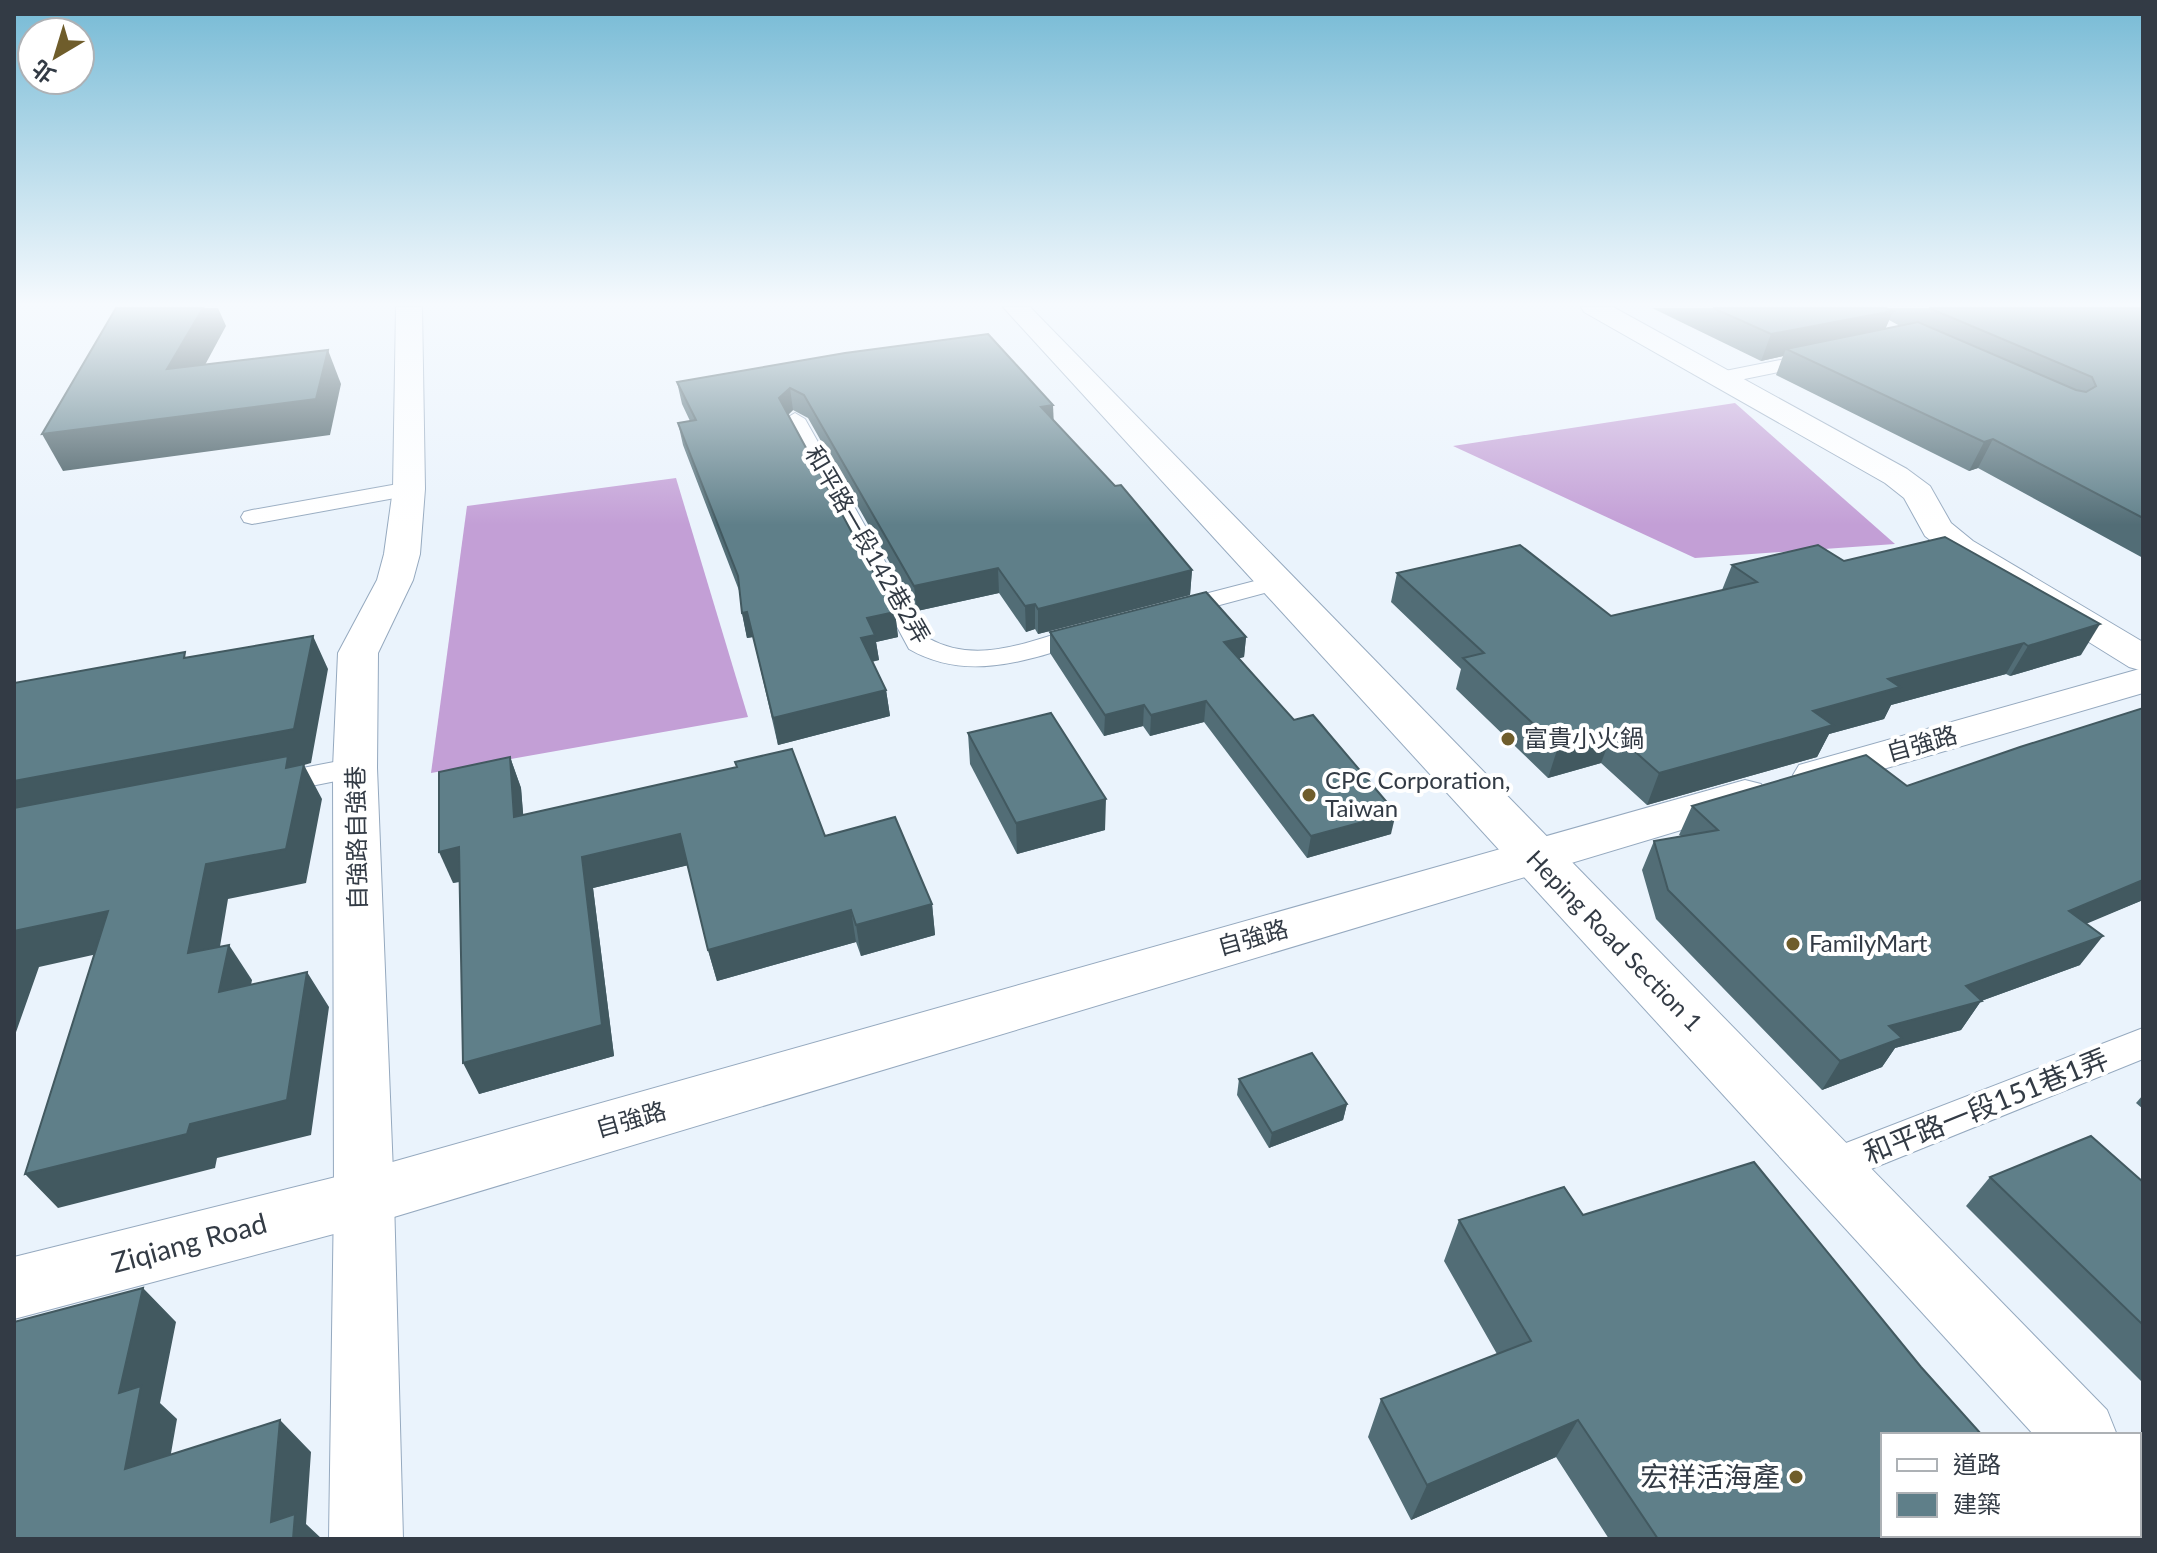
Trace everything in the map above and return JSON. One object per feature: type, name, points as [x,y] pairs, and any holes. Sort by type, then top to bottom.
[{"type":"street","name":"自強路自強巷","points":[[366,1539],[364,1198],[355,768],[358,653],[395,580],[402,554],[409,489],[409,379]]},
{"type":"street","name":"Heping Road Section 1","points":[[1083,379],[2080,1433]]},
{"type":"street","points":[[1723,379],[1896,476],[1918,493],[1937,529],[1961,548],[2143,659]]},
{"type":"street","name":"自強路","points":[[364,1198],[2143,680]]},
{"type":"street","name":"Ziqiang Road","points":[[14,1288],[364,1198]]},
{"type":"lane","name":"和平路一段142巷2弄","points":[[795,419],[918,643],[933,655],[956,661],[986,659],[1107,627]]},
{"type":"lane","points":[[252,517],[409,489]]},
{"type":"lane","points":[[1153,615],[1274,583]]},
{"type":"lane","points":[[246,789],[355,768]]},
{"type":"lane","name":"和平路一段151巷1弄","points":[[1829,1168],[2143,1043]]},
{"type":"shaded area","points":[[1735,403],[1895,544],[1695,558],[1453,446]]},
{"type":"shaded area","points":[[676,478],[748,717],[431,773],[467,506]]},
{"type":"building","points":[[74,379],[321,379],[316,399],[42,434]]},
{"type":"building","points":[[692,379],[1030,379],[1053,405],[1041,407],[1115,486],[1121,485],[1192,570],[1038,609],[1035,604],[1025,606],[998,568],[914,586],[804,395],[790,388],[779,398],[895,612],[867,618],[875,635],[861,638],[886,690],[773,718],[747,612],[742,613],[738,576],[678,423],[696,420],[677,382]]},
{"type":"building","points":[[1851,379],[2052,379],[2086,392],[2096,386],[2093,379],[2143,379],[2143,518],[1993,439],[1984,442]]},
{"type":"building","points":[[1945,537],[2100,624],[2028,646],[2024,643],[1888,679],[1900,687],[1813,711],[1833,725],[1659,773],[1613,732],[1558,747],[1463,658],[1484,653],[1397,573],[1520,545],[1611,616],[1757,582],[1732,565],[1818,545],[1844,561]]},
{"type":"building","points":[[1206,592],[1246,637],[1224,642],[1294,720],[1313,715],[1396,813],[1311,836],[1206,701],[1151,715],[1144,705],[1105,715],[1050,632]]},
{"type":"building","points":[[313,636],[294,729],[14,781],[14,683],[185,652],[184,658]]},
{"type":"building","points":[[2143,708],[2143,880],[2069,911],[2103,936],[1966,986],[1982,1001],[1889,1026],[1902,1038],[1840,1061],[1668,890],[1654,841],[1718,830],[1692,806],[1866,755],[1907,786]]},
{"type":"building","points":[[1051,713],[1106,799],[1016,823],[968,733]]},
{"type":"building","points":[[792,749],[825,836],[895,817],[932,904],[856,925],[851,910],[708,950],[680,834],[582,857],[602,1025],[463,1063],[459,847],[439,852],[439,772],[510,757],[514,817],[737,767],[735,762]]},
{"type":"building","points":[[288,756],[286,768],[304,764],[286,849],[206,864],[188,953],[229,945],[219,992],[307,972],[287,1100],[190,1124],[187,1134],[25,1174],[108,911],[14,931],[14,808]]},
{"type":"building","points":[[1312,1053],[1347,1104],[1272,1133],[1239,1079]]},
{"type":"building","points":[[2091,1136],[2143,1182],[2143,1325],[1990,1177]]},
{"type":"building","points":[[1754,1162],[1921,1367],[1980,1433],[1881,1433],[1881,1537],[2075,1539],[1658,1539],[1578,1420],[1427,1485],[1381,1399],[1531,1341],[1459,1220],[1564,1187],[1583,1215]]},
{"type":"building","points":[[143,1288],[119,1393],[141,1386],[125,1469],[280,1420],[271,1522],[295,1514],[293,1539],[14,1539],[14,1322]]},
{"type":"place","name":"富貴小火鍋","points":[[1508,739]]},
{"type":"place","name":"CPC Corporation, Taiwan","points":[[1309,795]]},
{"type":"place","name":"FamilyMart","points":[[1793,944]]},
{"type":"place","name":"宏祥活海產","points":[[1796,1477]]}]
